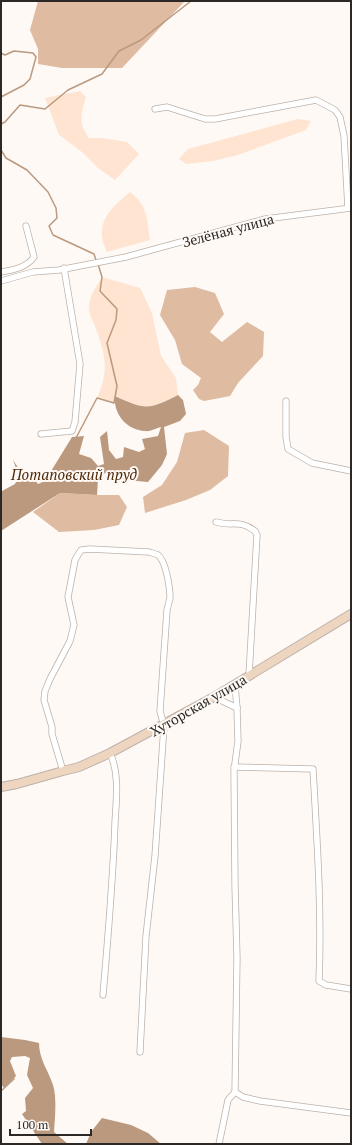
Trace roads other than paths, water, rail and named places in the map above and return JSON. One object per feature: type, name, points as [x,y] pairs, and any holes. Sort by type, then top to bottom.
[{"type":"main road","name":"Хуторская улица","points":[[1,787],[79,768],[110,753],[164,726],[351,614]]},
{"type":"street","points":[[155,109],[167,107],[205,119],[210,119],[316,100],[335,110],[340,117],[344,136],[350,208]]},
{"type":"street","name":"Зелёная улица","points":[[1,281],[33,272],[106,261],[146,252],[266,219],[350,208]]},
{"type":"street","points":[[1,272],[23,266],[30,262],[34,257],[26,226]]},
{"type":"street","points":[[41,434],[72,431],[75,422],[80,364],[64,268]]},
{"type":"street","points":[[286,401],[286,437],[288,449],[312,463],[351,471]]},
{"type":"street","points":[[216,522],[223,524],[242,524],[255,530],[257,535],[249,675]]},
{"type":"street","points":[[63,771],[44,700],[50,679],[70,640],[74,625],[68,597],[75,560],[81,550],[149,552],[159,556],[162,561],[169,585],[170,597],[167,610],[160,711],[164,726],[155,856],[146,936],[140,1052]]},
{"type":"street","points":[[219,1144],[228,1100],[235,1092],[237,958],[234,767],[238,741],[235,684]]},
{"type":"street","points":[[214,697],[237,708]]},
{"type":"street","points":[[103,995],[114,861],[116,797],[115,763],[110,753]]},
{"type":"street","points":[[234,767],[313,769],[320,916],[319,981],[326,986],[351,989]]},
{"type":"street","points":[[235,1092],[243,1097],[260,1101],[351,1113]]},
{"type":"water","name":"Потаповский пруд","points":[[178,395],[183,400],[186,414],[180,421],[164,427],[167,454],[162,465],[148,482],[114,479],[105,473],[98,479],[97,495],[60,493],[1,531],[1,490],[2,491],[15,484],[19,476],[13,460],[19,469],[29,472],[38,484],[45,481],[72,437],[84,436],[79,454],[91,458],[98,466],[104,464],[100,437],[107,431],[109,450],[116,459],[123,457],[124,447],[139,452],[145,449],[142,439],[158,436],[161,427],[147,431],[132,428],[122,420],[119,415],[116,409],[115,396],[140,406],[153,406]]},
{"type":"water","points":[[1,1037],[39,1043],[42,1059],[51,1080],[55,1095],[54,1132],[68,1144],[42,1144],[22,1114],[26,1111],[25,1098],[33,1088],[27,1075],[30,1058],[25,1056],[12,1057],[10,1061],[16,1076],[4,1088],[1,1084]]},
{"type":"water","points":[[102,1118],[131,1125],[148,1133],[161,1144],[86,1144],[91,1132]]},
{"type":"waterway","points":[[1,124],[5,122],[20,105],[45,109],[68,90],[102,74],[119,51],[141,40],[191,1]]},
{"type":"waterway","points":[[1,53],[5,55],[14,51],[33,53],[36,57],[30,79],[24,85],[1,97]]},
{"type":"waterway","points":[[1,150],[6,158],[27,170],[48,192],[56,208],[57,218],[49,226],[53,235],[94,254],[96,260]]},
{"type":"waterway","points":[[76,438],[97,398],[114,403],[117,386],[107,343],[116,320],[117,309],[100,291],[102,277],[98,264]]},
{"type":"waterway","points":[[1,1091],[14,1079],[13,1077]]}]
